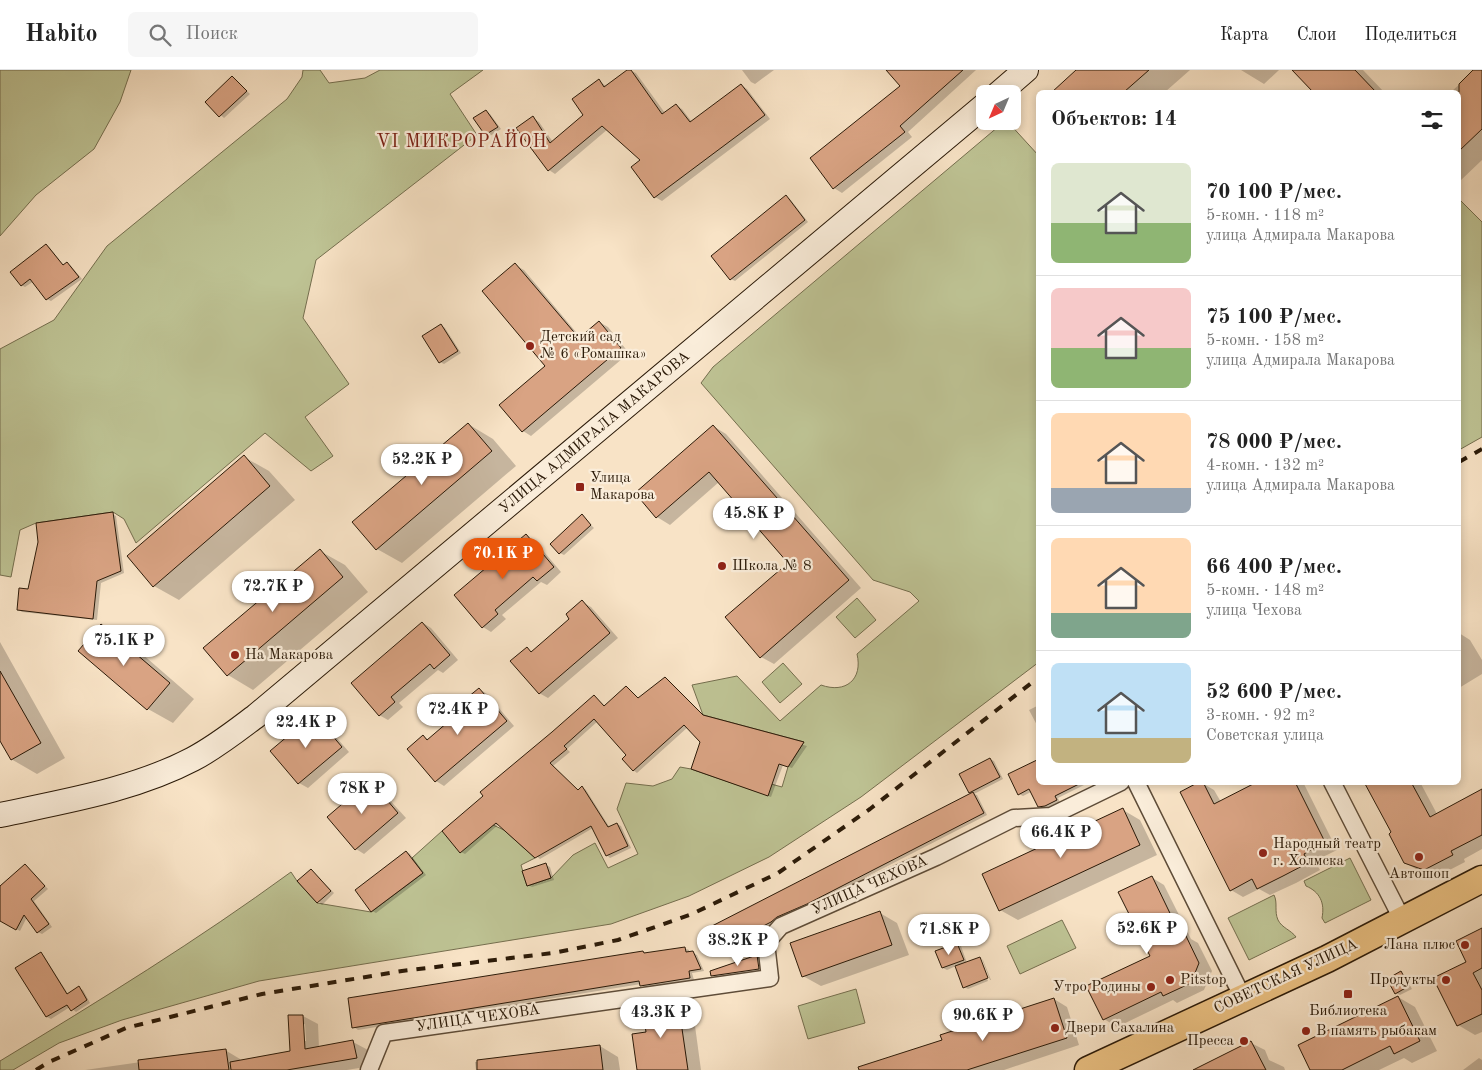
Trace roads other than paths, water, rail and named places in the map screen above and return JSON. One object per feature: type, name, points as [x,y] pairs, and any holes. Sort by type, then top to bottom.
[{"type":"main road","points":[[1008,85],[1026,70]]},
{"type":"main road","name":"УЛИЦА АДМИРАЛА МАКАРОВА","points":[[0,815],[88,796],[155,777],[194,759],[222,741],[271,704],[976,112]]},
{"type":"main road","name":"СОВЕТСКАЯ УЛИЦА","points":[[1088,1070],[1403,921],[1482,879]]},
{"type":"street","name":"УЛИЦА ЧЕХОВА","points":[[369,1070],[384,1033],[770,978],[766,943],[781,926],[936,857],[1014,818],[1051,816],[1115,785]]},
{"type":"street","points":[[1137,785],[1243,998]]},
{"type":"street","points":[[1334,785],[1403,921]]},
{"type":"railway","points":[[1461,461],[1482,449]]},
{"type":"railway","points":[[36,1070],[49,1062],[126,1028],[262,994],[402,971],[553,953],[618,940],[692,914],[778,873],[870,809],[1036,679]]},
{"type":"place","name":"Детский сад № 6 «Ромашка»","points":[[530,346]]},
{"type":"place","name":"Улица Макарова","points":[[580,487]]},
{"type":"place","name":"Школа № 8","points":[[722,566]]},
{"type":"place","name":"На Макарова","points":[[235,655]]},
{"type":"place","name":"Народный театр г. Холмска","points":[[1263,853]]},
{"type":"place","name":"Автошоп","points":[[1419,857]]},
{"type":"place","name":"Лана плюс","points":[[1465,945]]},
{"type":"place","name":"Pitstop","points":[[1170,980]]},
{"type":"place","name":"Продукты","points":[[1446,980]]},
{"type":"place","name":"Утро Родины","points":[[1151,987]]},
{"type":"place","name":"Библиотека","points":[[1348,994]]},
{"type":"place","name":"Двери Сахалина","points":[[1055,1028]]},
{"type":"place","name":"В память рыбакам","points":[[1306,1031]]},
{"type":"place","name":"Пресса","points":[[1244,1041]]},
{"type":"district","name":"VI МИКРОРАЙОН","points":[[462,142]]}]
